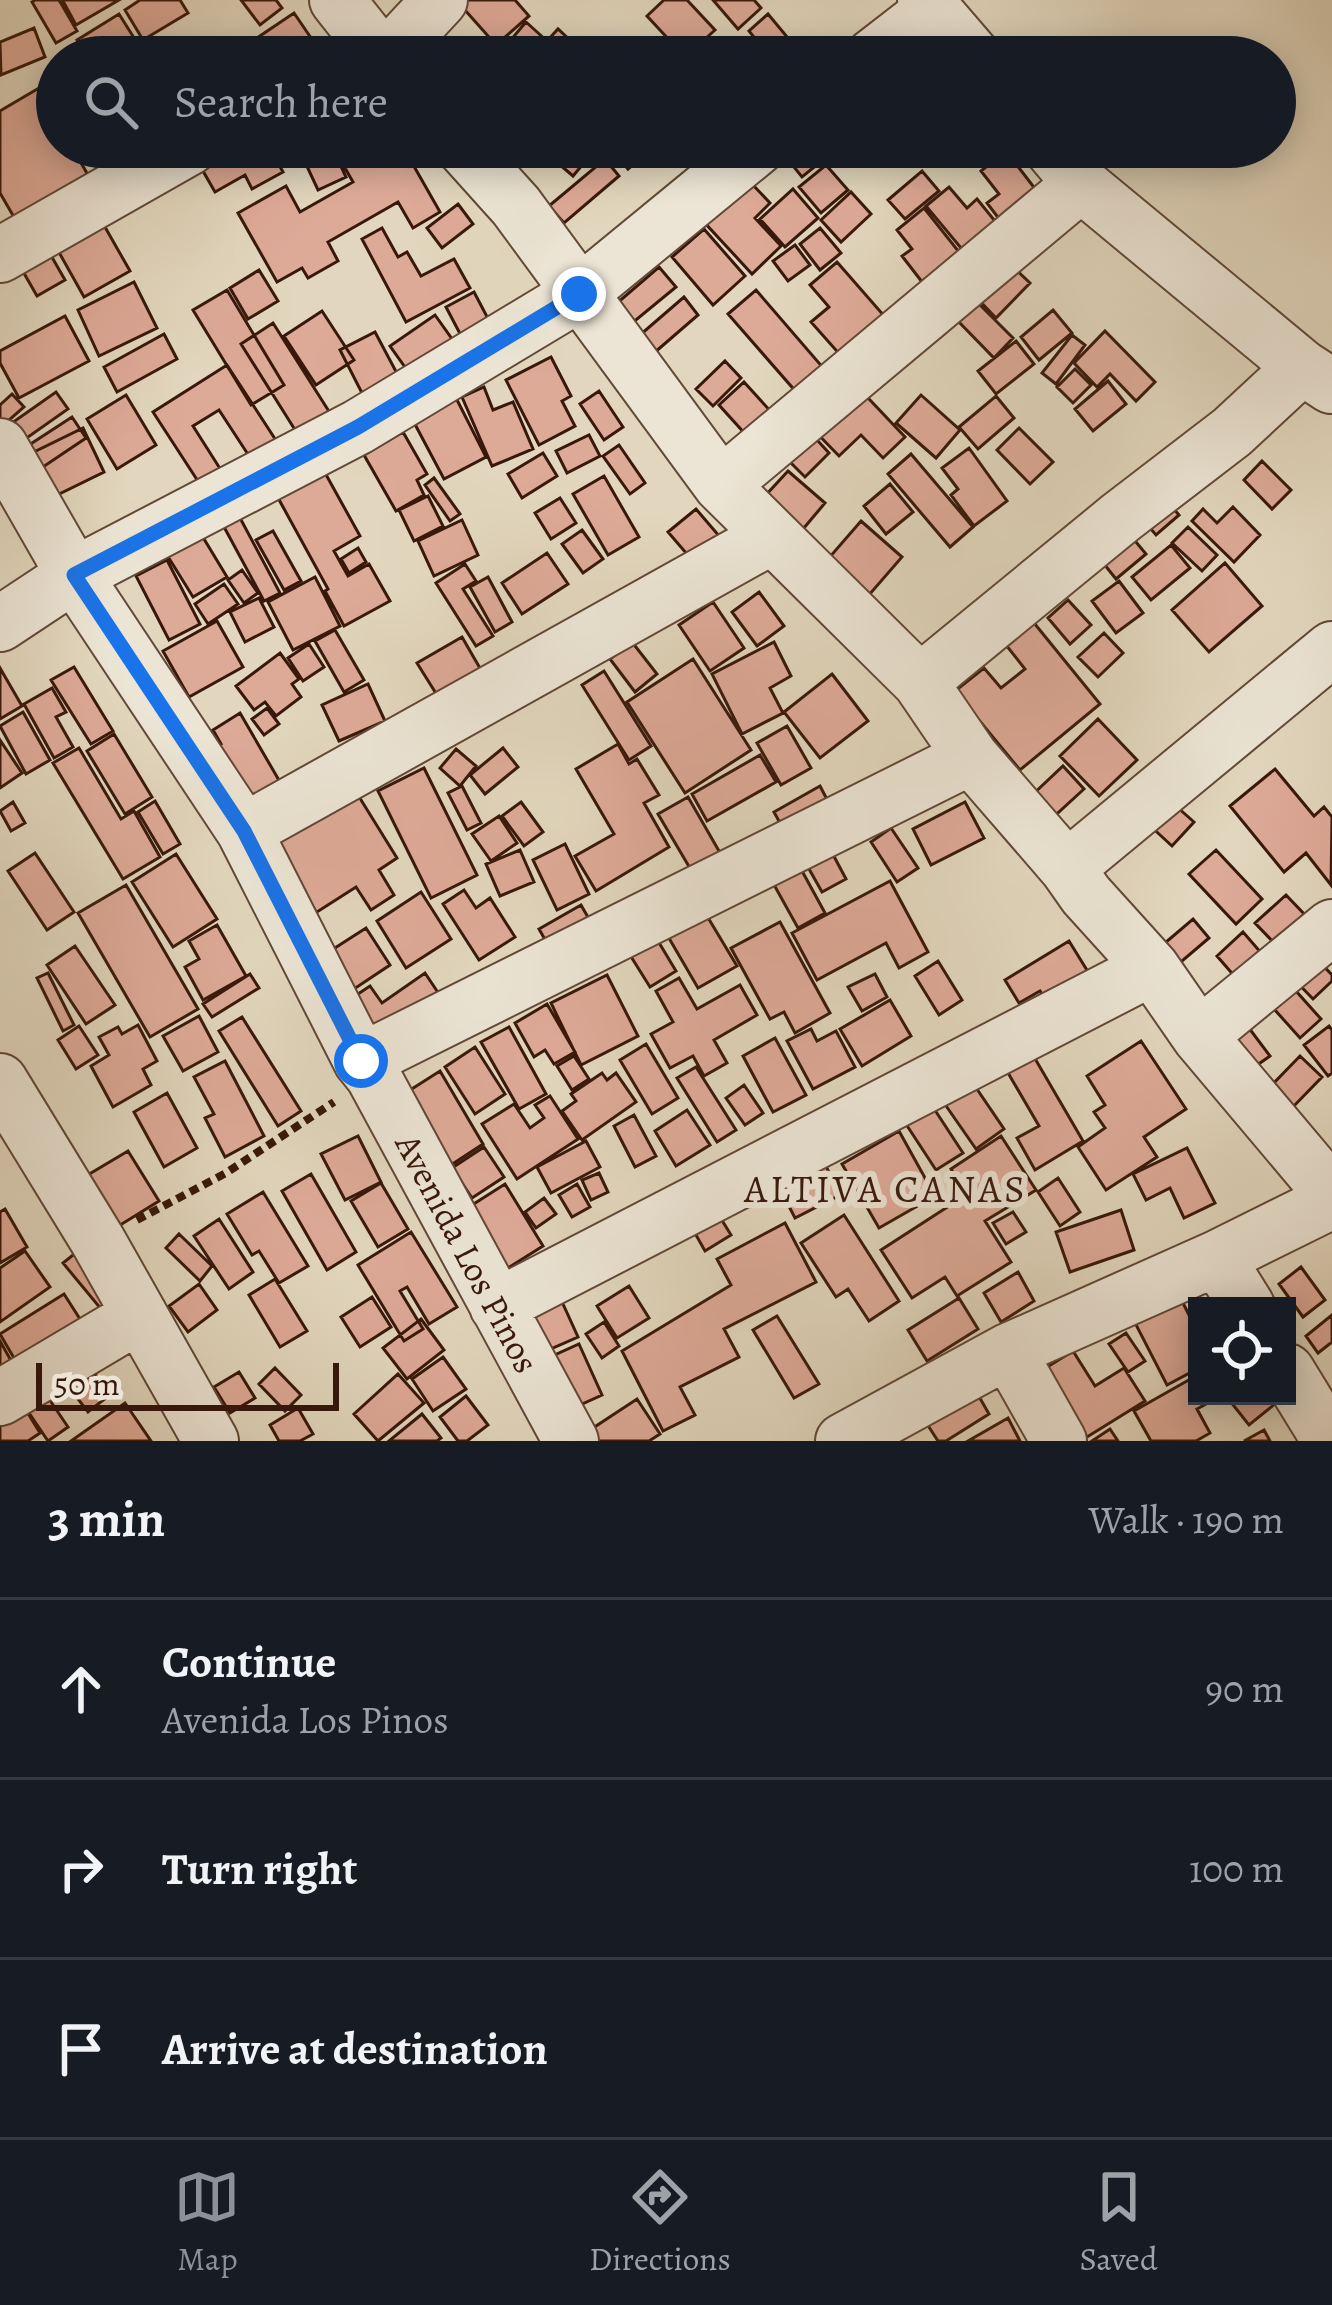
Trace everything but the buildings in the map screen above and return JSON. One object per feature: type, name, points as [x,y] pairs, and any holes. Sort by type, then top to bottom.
[{"type":"street","points":[[337,0],[360,36]]},
{"type":"street","points":[[395,36],[440,0]]},
{"type":"street","points":[[895,36],[930,5],[956,36]]},
{"type":"street","points":[[0,255],[153,168]]},
{"type":"street","points":[[482,168],[516,206],[722,485],[920,682],[971,757],[1152,968],[1199,1036],[1332,1198],[1217,1258],[1008,1351],[843,1441]]},
{"type":"street","points":[[0,624],[74,575],[358,427],[579,294],[732,168]]},
{"type":"street","points":[[722,485],[1062,168]]},
{"type":"street","points":[[920,682],[1232,431],[1317,377],[1069,168]]},
{"type":"street","name":"Avenida Los Pinos","points":[[0,446],[74,575],[244,831],[367,1069],[571,1441]]},
{"type":"street","points":[[244,831],[771,537]]},
{"type":"street","points":[[1067,868],[1332,650]]},
{"type":"street","points":[[367,1069],[971,757]]},
{"type":"street","points":[[1199,1036],[1332,927]]},
{"type":"street","points":[[497,1306],[1152,968]]},
{"type":"street","points":[[0,1081],[14,1136],[98,1241],[211,1441]]},
{"type":"street","points":[[1217,1258],[1241,1297]]},
{"type":"street","points":[[0,1398],[140,1315]]},
{"type":"street","points":[[1008,1351],[1059,1441]]},
{"type":"street","points":[[1296,1386],[1330,1441]]},
{"type":"path","points":[[98,1241],[226,1173],[367,1069]]},
{"type":"district","name":"ALTIVA CANAS","points":[[886,1188]]},
{"type":"route","points":[[361,1061],[244,831],[74,575],[358,427],[579,294]]}]
